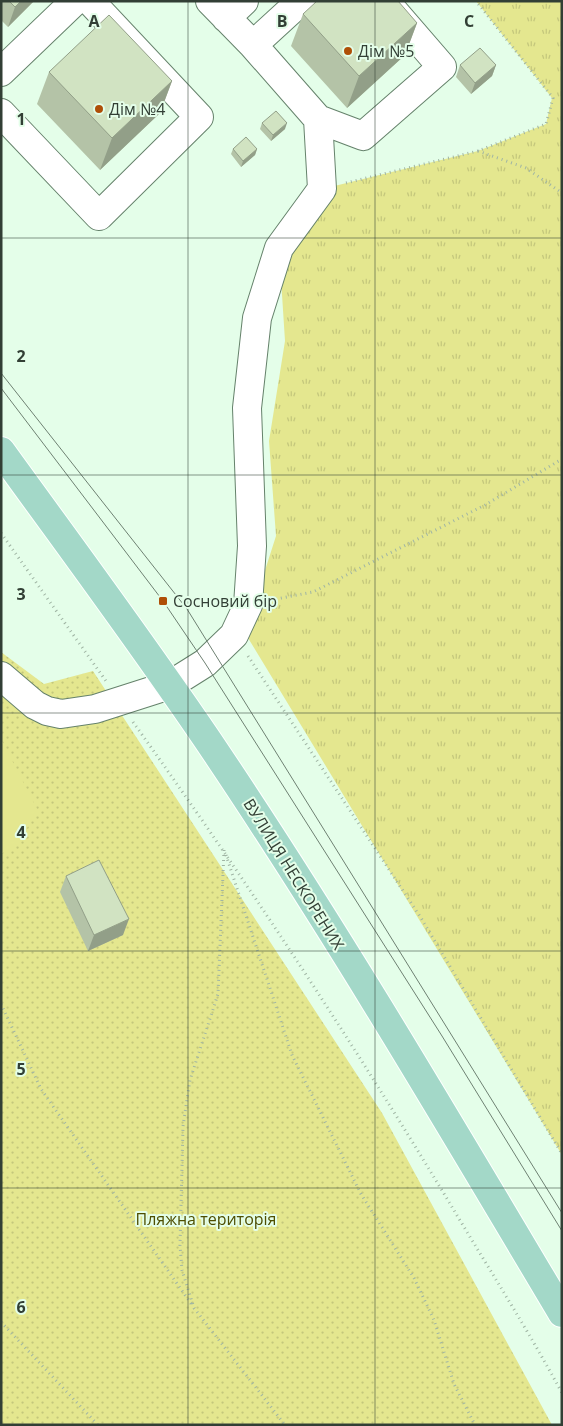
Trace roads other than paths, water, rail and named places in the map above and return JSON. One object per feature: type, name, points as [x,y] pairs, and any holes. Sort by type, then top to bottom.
[{"type":"main road","name":"ВУЛИЦЯ НЕСКОРЕНИХ","points":[[1,452],[170,685],[299,880],[424,1082],[562,1313]]},
{"type":"lane","points":[[1,72],[74,1]]},
{"type":"lane","points":[[1,113],[99,216],[199,117],[90,1]]},
{"type":"lane","points":[[253,45],[301,1]]},
{"type":"lane","points":[[227,7],[253,45],[318,119],[363,136],[442,67],[384,1]]},
{"type":"lane","points":[[1,676],[36,705],[48,711],[61,714],[119,702],[170,685],[205,663],[234,635],[248,605],[252,546],[247,408],[257,318],[279,248],[322,190],[318,119]]},
{"type":"tram line","points":[[1,373],[187,609],[562,1213]]},
{"type":"tram line","points":[[1,388],[163,601],[205,663],[442,1036],[562,1231]]},
{"type":"place","name":"Дім №5","points":[[348,51]]},
{"type":"place","name":"Дім №4","points":[[99,109]]},
{"type":"place","name":"Сосновий бір","points":[[163,601]]},
{"type":"park label","name":"Пляжна територія","points":[[206,1219]]}]
